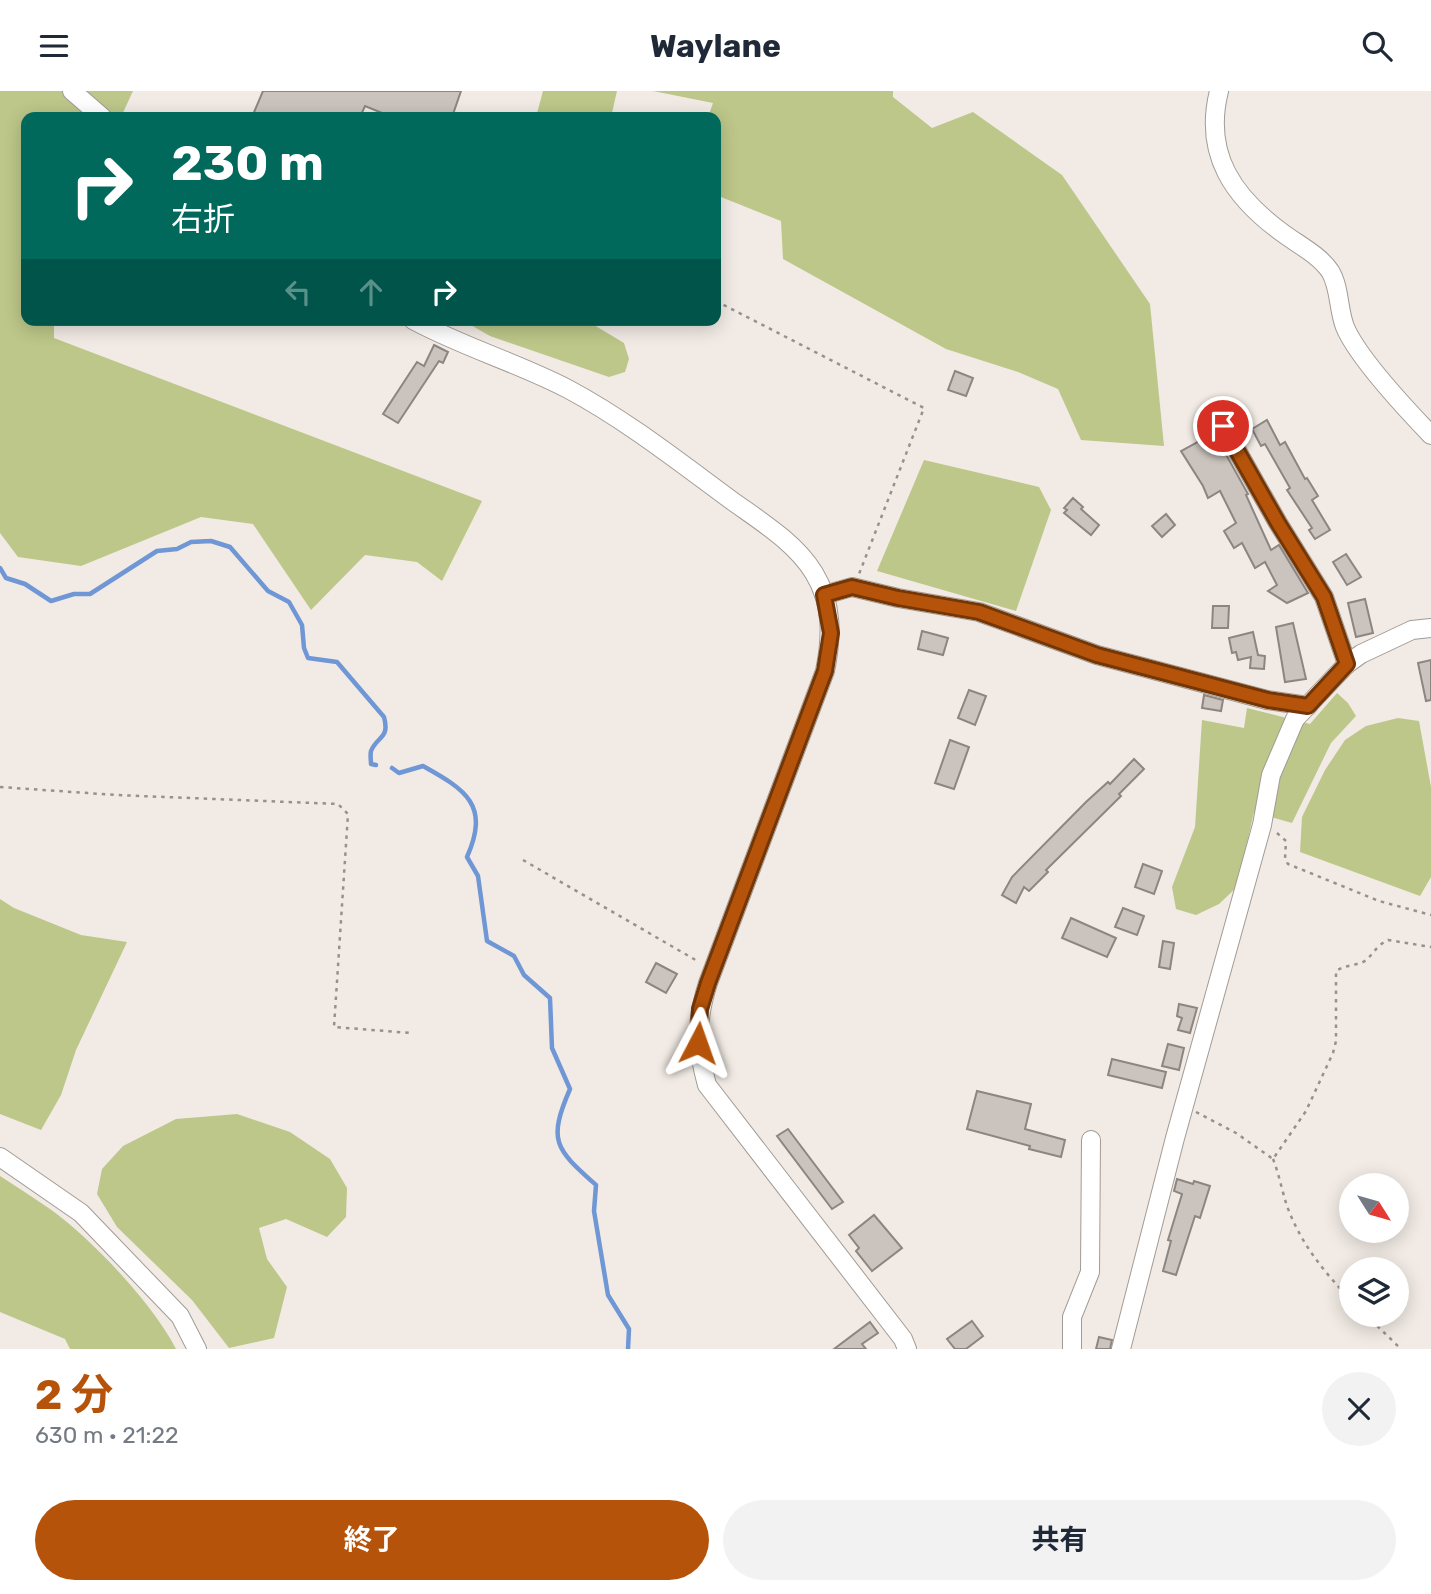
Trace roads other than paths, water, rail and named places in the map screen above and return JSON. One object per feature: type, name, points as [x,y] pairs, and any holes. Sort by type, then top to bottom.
[{"type":"street","points":[[72,91],[96,112]]},
{"type":"street","points":[[1219,91],[1213,129],[1227,176],[1244,201],[1258,215],[1317,258],[1329,271],[1335,283],[1345,327],[1355,345],[1431,435]]},
{"type":"street","points":[[425,326],[565,388],[628,425],[787,543],[814,573],[824,595],[831,633],[825,671],[713,970],[700,1009],[698,1043],[707,1085],[903,1339],[907,1349]]},
{"type":"street","points":[[1223,426],[1324,597],[1347,664]]},
{"type":"street","points":[[824,595],[852,587],[979,612],[1097,655],[1268,700],[1308,706]]},
{"type":"street","points":[[1121,1349],[1280,752],[1295,719],[1347,664],[1361,654],[1412,630],[1431,628]]},
{"type":"street","points":[[1072,1349],[1073,1317],[1090,1272],[1091,1140]]},
{"type":"street","points":[[0,1157],[81,1213],[180,1316],[197,1349]]},
{"type":"waterway","points":[[0,568],[6,578],[25,584],[51,601],[74,594],[90,594],[157,551],[177,549],[191,542],[211,541],[230,547],[268,591],[289,602],[302,625],[304,648],[308,658],[337,662],[384,717],[384,733],[371,753],[371,764],[376,765]]},
{"type":"waterway","points":[[392,768],[399,773],[423,766],[462,792],[475,812],[476,824],[467,857],[478,876],[487,941],[514,956],[524,975],[550,998],[552,1048],[570,1089],[559,1121],[559,1143],[564,1153],[596,1185],[594,1211],[608,1295],[629,1329],[628,1349]]}]
